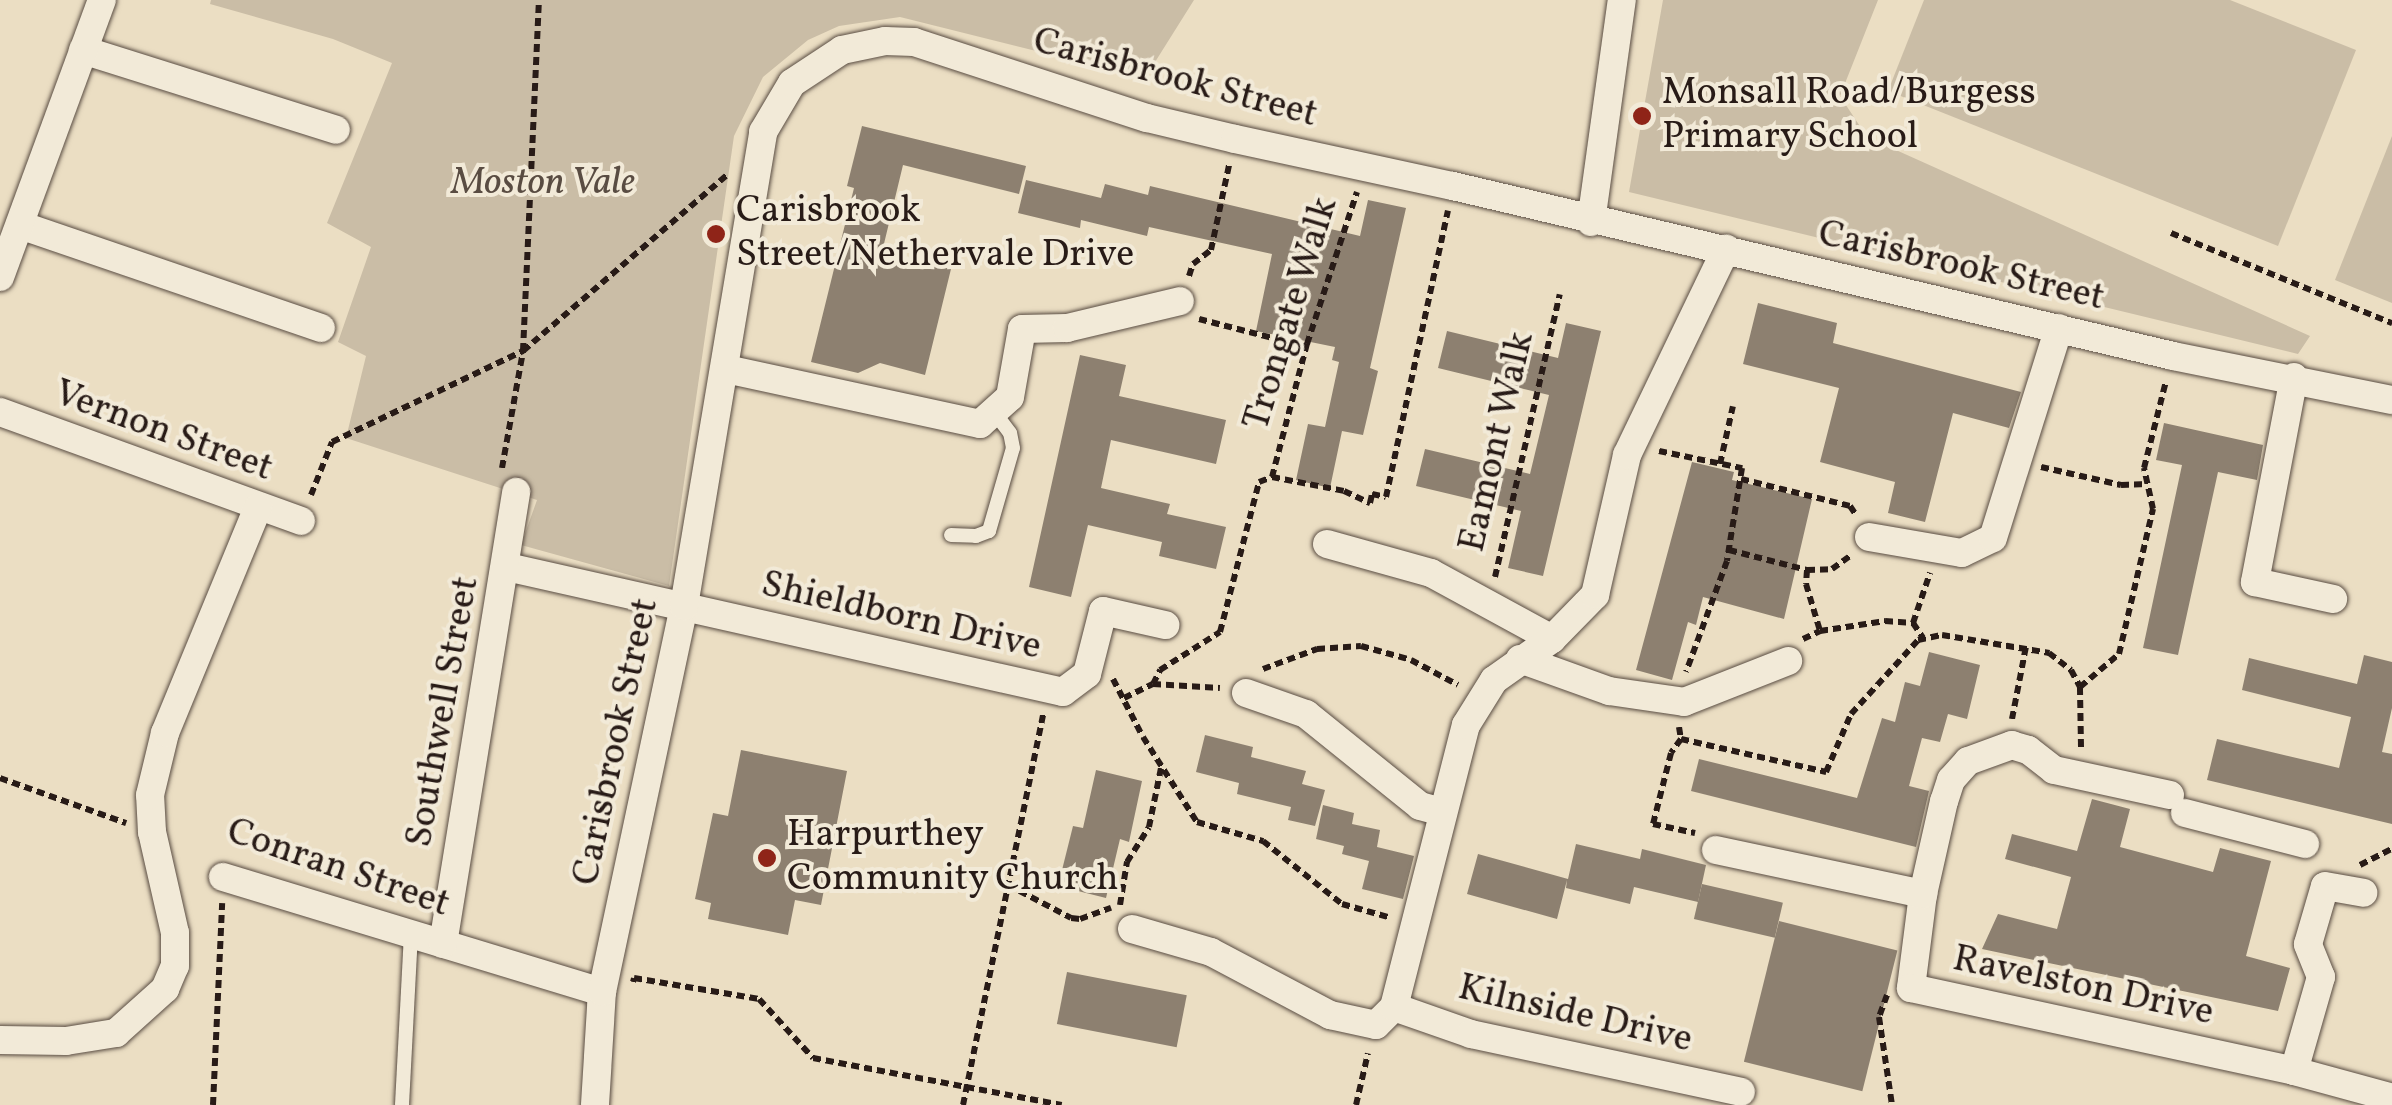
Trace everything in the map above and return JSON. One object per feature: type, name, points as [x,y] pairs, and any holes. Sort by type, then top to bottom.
[{"type":"street","points":[[0,277],[102,0]]},
{"type":"street","points":[[1591,222],[1622,0]]},
{"type":"street","name":"Carisbrook Street","points":[[595,1105],[601,1004],[684,606],[726,369],[755,167],[764,132],[792,83],[842,50],[885,41],[914,42],[1146,118],[1454,186],[1591,222],[1726,250],[2172,356],[2392,400]]},
{"type":"street","points":[[84,50],[336,130]]},
{"type":"street","points":[[20,225],[322,328]]},
{"type":"street","points":[[1378,1019],[1415,924],[1466,725],[1481,698],[1520,659],[1584,612],[1602,578],[1631,446],[1726,250]]},
{"type":"street","points":[[726,369],[980,424],[1010,397],[1022,329],[1067,328],[1180,301]]},
{"type":"street","points":[[1869,537],[1972,552],[1993,538],[2059,328]]},
{"type":"street","points":[[2294,378],[2255,582],[2333,599]]},
{"type":"street","name":"Vernon Street","points":[[0,412],[301,521]]},
{"type":"street","name":"Southwell Street","points":[[443,944],[507,567],[516,492]]},
{"type":"street","points":[[0,1040],[66,1041],[116,1033],[165,988],[175,966],[175,933],[152,832],[150,795],[165,732],[258,507]]},
{"type":"street","points":[[1327,544],[1432,573],[1552,639]]},
{"type":"street","name":"Shieldborn Drive","points":[[507,567],[1063,692],[1077,686],[1088,674],[1103,611],[1164,624]]},
{"type":"street","points":[[1520,659],[1609,691],[1675,702],[1773,676]]},
{"type":"street","points":[[1241,692],[1306,714],[1420,806],[1444,812]]},
{"type":"street","points":[[2006,746],[2028,750],[2054,770],[2167,793],[2305,844]]},
{"type":"street","name":"Ravelston Drive","points":[[2006,746],[1968,760],[1951,780],[1923,894],[1911,988],[2389,1095]]},
{"type":"street","points":[[1716,850],[1923,894]]},
{"type":"street","name":"Conran Street","points":[[223,877],[443,944],[601,1004]]},
{"type":"street","points":[[2294,1072],[2321,976],[2308,944],[2325,886],[2363,893]]},
{"type":"street","name":"Kilnside Drive","points":[[1126,916],[1210,952],[1330,1015],[1471,1034],[1741,1092]]},
{"type":"lane","points":[[951,534],[989,532],[1013,448],[1010,433],[994,412]]},
{"type":"lane","points":[[402,1105],[411,935]]},
{"type":"path","points":[[516,492],[500,478],[523,351],[539,0]]},
{"type":"path","points":[[1234,139],[1211,250],[1194,264],[1180,301],[1200,320],[1307,347]]},
{"type":"path","points":[[301,521],[332,442],[523,351],[738,166],[755,167]]},
{"type":"path","name":"Trongate Walk","points":[[1152,684],[1160,670],[1220,632],[1251,501],[1259,482],[1272,476],[1307,347],[1366,167]]},
{"type":"path","points":[[1272,476],[1344,491],[1370,503],[1372,494],[1386,497],[1454,186]]},
{"type":"path","points":[[2170,233],[2392,323]]},
{"type":"path","name":"Eamont Walk","points":[[1489,603],[1560,294]]},
{"type":"path","points":[[2080,687],[2119,654],[2153,508],[2144,468],[2172,356]]},
{"type":"path","points":[[1720,464],[1733,406]]},
{"type":"path","points":[[1631,446],[1742,468],[1729,550],[1675,702],[1681,738],[1671,753],[1653,824],[1702,834],[1716,850]]},
{"type":"path","points":[[2020,462],[2121,486],[2148,484]]},
{"type":"path","points":[[1729,550],[1807,570],[1832,569],[1869,537],[1850,506],[1740,479]]},
{"type":"path","points":[[1913,624],[1922,608],[1936,548]]},
{"type":"path","points":[[1807,570],[1806,584],[1820,631]]},
{"type":"path","points":[[1773,676],[1789,645],[1820,631],[1865,622],[1913,624]]},
{"type":"path","points":[[1913,624],[1923,638]]},
{"type":"path","points":[[1681,738],[1826,772],[1851,714],[1923,638],[1942,635],[2026,646],[2061,661],[2080,687],[2084,729],[2076,774]]},
{"type":"path","points":[[1124,698],[1152,684],[1198,684],[1241,692],[1280,661],[1350,646],[1411,660],[1481,698]]},
{"type":"path","points":[[2006,746],[2026,646]]},
{"type":"path","points":[[1092,656],[1102,663],[1161,768],[1197,822],[1270,844],[1342,904],[1415,924]]},
{"type":"path","points":[[964,1105],[1048,690]]},
{"type":"path","points":[[1008,885],[1071,918],[1126,916],[1127,862],[1149,826],[1161,768]]},
{"type":"path","points":[[0,778],[152,832]]},
{"type":"path","points":[[214,1105],[223,877]]},
{"type":"path","points":[[601,1004],[618,1016],[634,978],[759,999],[813,1058],[1062,1105]]},
{"type":"path","points":[[1892,1105],[1879,1017],[1882,1000],[1894,988],[1911,988]]},
{"type":"path","points":[[1356,1105],[1378,1019]]},
{"type":"green space","name":"Moston Vale","points":[[211,0],[1194,0],[1145,78],[900,17],[839,26],[808,40],[763,77],[734,136],[669,586],[521,545],[537,500],[346,438],[366,356],[338,342],[371,247],[327,223],[392,63],[333,39],[210,4]]},
{"type":"green space","points":[[1663,0],[1878,0],[1840,96],[1867,137],[2310,336],[2298,354],[1629,192]]},
{"type":"green space","points":[[1924,0],[2230,0],[2356,50],[2278,246],[1888,91]]},
{"type":"green space","points":[[2392,136],[2392,303],[2335,280]]},
{"type":"building","points":[[862,126],[1026,166],[1019,194],[903,165],[882,252],[951,269],[925,375],[880,363],[858,373],[811,362],[854,188],[847,186]]},
{"type":"building","points":[[1026,180],[1101,198],[1105,184],[1148,195],[1150,186],[1360,236],[1368,200],[1406,208],[1370,368],[1378,371],[1363,435],[1342,431],[1330,488],[1296,480],[1308,424],[1325,427],[1339,362],[1332,360],[1335,347],[1256,331],[1272,254],[1149,227],[1147,236],[1081,220],[1080,228],[1018,213]]},
{"type":"building","points":[[1758,303],[1837,323],[1833,343],[2021,392],[2009,428],[1953,413],[1925,522],[1888,513],[1895,482],[1820,462],[1839,388],[1743,364]]},
{"type":"building","points":[[1566,323],[1601,331],[1543,576],[1508,568],[1521,511],[1416,486],[1425,449],[1530,474],[1549,395],[1438,368],[1447,331],[1558,358]]},
{"type":"building","points":[[1080,355],[1126,365],[1119,396],[1226,420],[1216,464],[1111,440],[1101,488],[1170,504],[1167,514],[1226,527],[1216,569],[1159,556],[1162,542],[1088,525],[1071,597],[1029,587]]},
{"type":"building","points":[[2164,423],[2263,445],[2257,480],[2218,472],[2178,655],[2143,648],[2182,465],[2156,460]]},
{"type":"building","points":[[1692,462],[1734,472],[1732,480],[1812,499],[1784,619],[1703,597],[1696,625],[1688,622],[1672,680],[1636,670]]},
{"type":"building","points":[[1929,652],[1980,665],[1967,719],[1948,714],[1940,742],[1922,738],[1909,786],[1929,791],[1916,847],[1691,791],[1699,759],[1857,798],[1882,718],[1895,722],[1905,682],[1920,686]]},
{"type":"building","points":[[2364,655],[2392,662],[2392,708],[2382,752],[2392,754],[2392,824],[2207,780],[2217,739],[2339,768],[2351,717],[2242,690],[2249,658],[2357,684]]},
{"type":"building","points":[[1205,735],[1253,747],[1251,757],[1306,771],[1302,784],[1325,790],[1315,826],[1288,820],[1291,807],[1237,794],[1239,783],[1196,772]]},
{"type":"building","name":"Harpurthey Community Church","points":[[741,750],[847,771],[821,905],[795,900],[788,935],[708,919],[711,903],[695,899],[713,813],[728,816]]},
{"type":"building","points":[[1096,770],[1142,781],[1129,842],[1120,839],[1106,898],[1058,886],[1073,826],[1083,828]]},
{"type":"building","points":[[2092,799],[2130,809],[2120,847],[2213,872],[2220,848],[2271,861],[2246,956],[2290,968],[2278,1011],[1982,949],[1998,914],[2057,929],[2071,877],[2005,859],[2012,834],[2077,851]]},
{"type":"building","points":[[1323,805],[1354,813],[1352,824],[1380,830],[1377,847],[1414,856],[1403,899],[1362,889],[1369,861],[1342,854],[1344,846],[1316,839]]},
{"type":"building","points":[[1576,844],[1640,859],[1642,849],[1706,865],[1698,902],[1634,887],[1630,904],[1566,888],[1567,880],[1557,919],[1467,894],[1478,854],[1568,879]]},
{"type":"building","points":[[1702,884],[1783,903],[1775,938],[1694,919]]},
{"type":"building","points":[[1779,921],[1897,951],[1862,1091],[1744,1062]]},
{"type":"building","points":[[1067,972],[1187,995],[1177,1047],[1057,1024]]},
{"type":"place","name":"Monsall Road/Burgess Primary School","points":[[1642,116]]},
{"type":"place","name":"Carisbrook Street/Nethervale Drive","points":[[716,234]]},
{"type":"place","name":"Harpurthey Community Church","points":[[767,858]]}]
